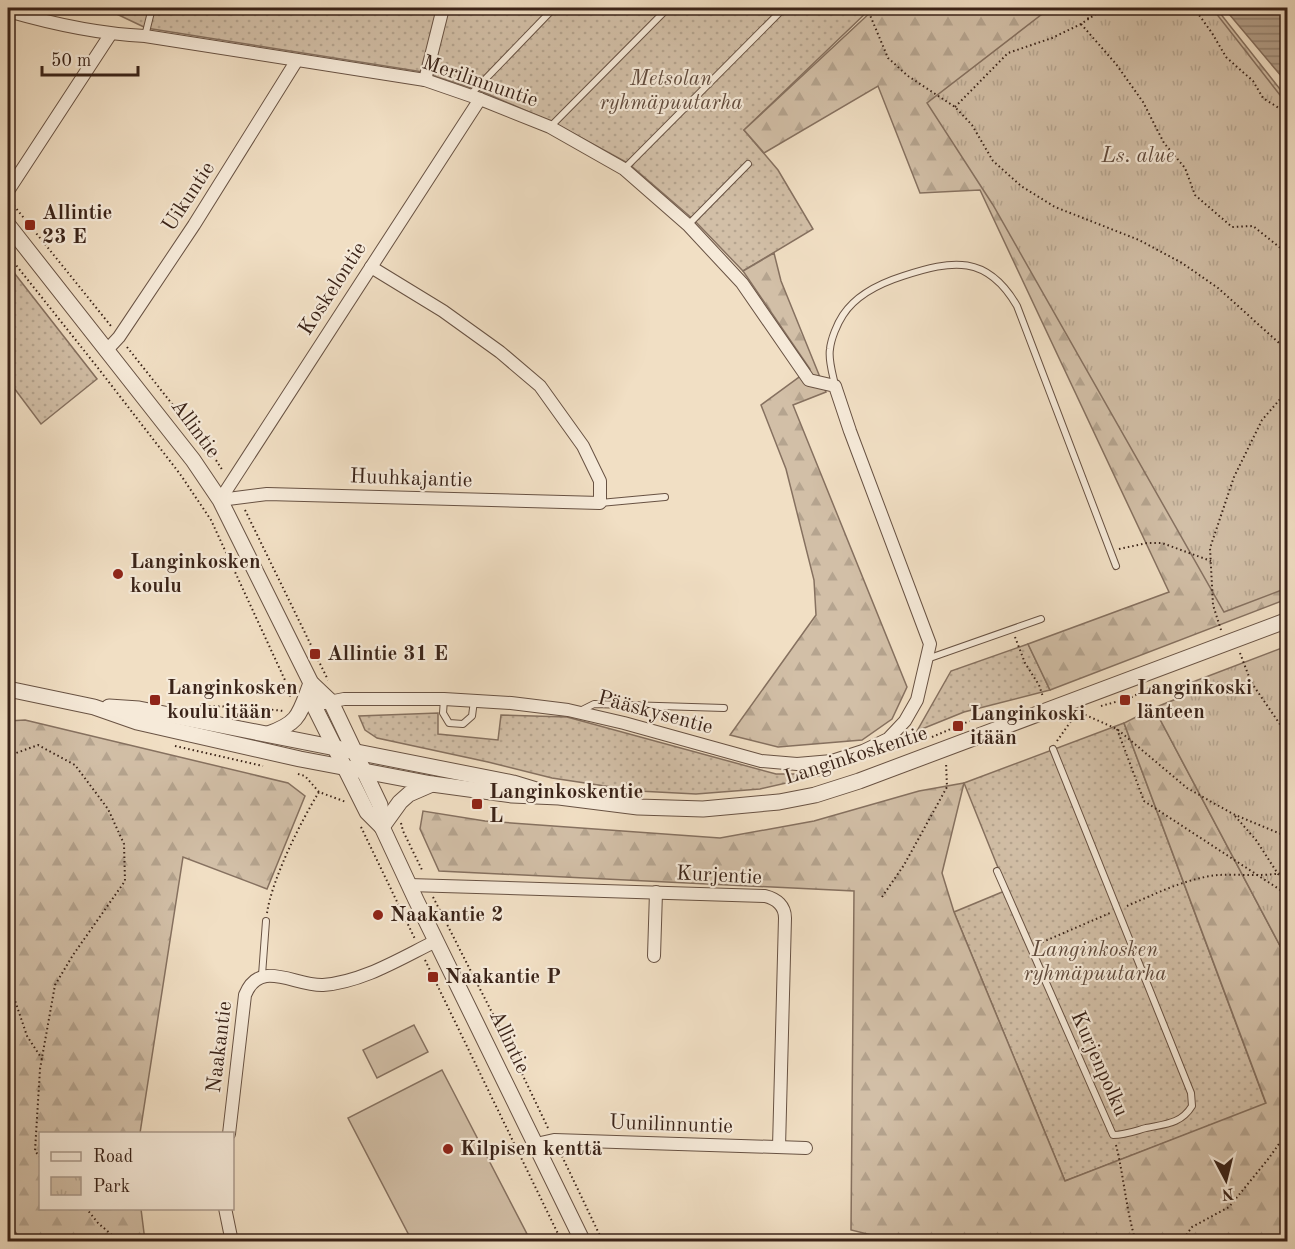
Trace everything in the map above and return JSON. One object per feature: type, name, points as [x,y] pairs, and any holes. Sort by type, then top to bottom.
[{"type":"street","points":[[40,20],[43,8]]},
{"type":"street","points":[[426,80],[441,8]]},
{"type":"street","name":"Merilinnuntie","points":[[8,11],[110,34],[145,36],[426,80],[550,127],[624,169],[688,225],[742,283],[809,380],[835,386]]},
{"type":"street","points":[[8,191],[110,34]]},
{"type":"street","name":"Uikuntie","points":[[106,351],[119,337],[194,225],[297,60]]},
{"type":"street","name":"Koskelontie","points":[[220,500],[371,267],[475,97]]},
{"type":"street","name":"Allintie","points":[[8,225],[193,460],[220,500],[311,683],[331,702],[380,806],[382,827],[409,885],[583,1242]]},
{"type":"street","points":[[371,267],[443,312],[500,352],[540,386],[583,446],[600,481],[600,503]]},
{"type":"street","name":"Pääskysentie","points":[[302,706],[344,699],[444,699],[522,704],[578,712],[761,761],[797,764],[832,761],[864,752],[888,739],[905,721],[917,700],[930,644],[835,386]]},
{"type":"street","name":"Huuhkajantie","points":[[220,500],[267,494],[600,503]]},
{"type":"street","name":"Langinkoskentie","points":[[8,689],[94,707],[137,722],[185,734],[432,784],[512,795],[559,797],[638,807],[703,809],[779,802],[815,795],[859,782],[1287,620]]},
{"type":"street","points":[[266,734],[285,728],[292,723],[311,683]]},
{"type":"street","name":"Allintie","points":[[302,706],[335,748],[367,812],[382,827]]},
{"type":"street","name":"Langinkoskentie","points":[[94,707],[139,709],[513,783],[559,797]]},
{"type":"street","points":[[382,827],[400,802],[409,794],[432,784]]},
{"type":"street","name":"Kurjentie","points":[[409,885],[765,896],[779,902],[785,910],[779,1147]]},
{"type":"street","points":[[654,956],[656,892]]},
{"type":"street","points":[[262,975],[308,984],[324,985],[340,982],[371,973],[436,941]]},
{"type":"street","name":"Naakantie","points":[[229,1132],[245,995],[250,984],[262,975]]},
{"type":"street","name":"Uunilinnuntie","points":[[536,1144],[554,1140],[746,1148],[806,1148]]},
{"type":"street","points":[[225,1210],[232,1242]]},
{"type":"lane","points":[[145,36],[152,8]]},
{"type":"lane","points":[[475,97],[554,8]]},
{"type":"lane","points":[[550,127],[668,8]]},
{"type":"lane","points":[[624,169],[784,8]]},
{"type":"lane","points":[[688,225],[748,164]]},
{"type":"lane","points":[[835,386],[830,350],[843,314],[861,296],[883,283],[935,266],[963,265],[989,274],[1008,291],[1017,306],[1116,566]]},
{"type":"lane","name":"Huuhkajantie","points":[[600,503],[665,497]]},
{"type":"lane","points":[[927,659],[1041,620]]},
{"type":"lane","points":[[444,699],[443,713],[449,723],[463,724],[472,716],[474,701]]},
{"type":"lane","points":[[578,712],[594,704],[724,708]]},
{"type":"lane","name":"Kurjenpolku","points":[[997,871],[1113,1135],[1170,1124],[1187,1114],[1192,1106],[1192,1099],[1053,748]]},
{"type":"lane","points":[[262,975],[266,921]]},
{"type":"path","points":[[867,8],[888,58],[908,76],[955,106],[972,125],[993,161],[1021,186],[1055,207],[1139,240],[1182,263],[1218,288],[1287,351]]},
{"type":"path","points":[[1088,8],[1088,19]]},
{"type":"path","points":[[955,106],[1008,52],[1052,38],[1081,24],[1105,8]]},
{"type":"path","points":[[1194,8],[1226,57],[1253,81],[1263,98],[1285,112],[1287,119]]},
{"type":"path","points":[[1081,24],[1116,64],[1143,102],[1164,143],[1185,168],[1195,195],[1232,227],[1252,225],[1287,254]]},
{"type":"path","points":[[8,255],[105,376],[180,474],[211,520],[290,691],[302,706]]},
{"type":"path","points":[[1221,633],[1213,605],[1210,548],[1234,477],[1262,420],[1287,390]]},
{"type":"path","points":[[1110,550],[1147,543],[1162,543],[1211,561]]},
{"type":"path","points":[[1013,629],[1025,663],[1039,685],[1043,700]]},
{"type":"path","points":[[1239,651],[1251,682],[1287,736]]},
{"type":"path","points":[[928,740],[979,717],[1006,711]]},
{"type":"path","points":[[1053,748],[1078,712],[1117,729],[1187,788],[1233,814],[1287,837]]},
{"type":"path","points":[[1117,729],[1144,801],[1287,895]]},
{"type":"path","points":[[8,756],[38,745],[75,765],[108,809],[124,844],[125,881],[73,955],[55,985],[42,1059],[35,1151],[39,1156]]},
{"type":"path","points":[[882,897],[904,865],[947,787],[946,760]]},
{"type":"path","points":[[266,921],[269,900],[294,840],[319,792]]},
{"type":"path","points":[[1233,814],[1256,840],[1278,874],[1287,881]]},
{"type":"path","points":[[402,816],[403,831],[433,896],[502,1032],[603,1242]]},
{"type":"path","points":[[360,825],[562,1242]]},
{"type":"path","points":[[1030,948],[1178,885],[1216,875],[1287,872]]},
{"type":"path","points":[[8,980],[27,1036],[42,1059]]},
{"type":"path","points":[[1181,1242],[1192,1227],[1229,1208],[1269,1158],[1287,1131]]},
{"type":"path","points":[[1113,1135],[1123,1173],[1129,1221],[1136,1242]]},
{"type":"path","points":[[87,1210],[120,1242]]},
{"type":"green space","points":[[104,8],[439,8],[423,72],[146,28]]},
{"type":"green space","name":"Metsolan ryhmäpuutarha","points":[[448,8],[867,8],[869,10],[744,130],[778,170],[813,229],[743,271],[694,220],[628,163],[554,123],[483,92],[431,75]]},
{"type":"green space","name":"Ls. alue","points":[[873,8],[1216,8],[1287,98],[1287,599],[1050,690],[1028,644],[1169,592],[980,190],[920,193],[878,86],[764,153],[744,130]]},
{"type":"green space","name":"Ls. alue","points":[[1050,8],[1212,8],[1287,104],[1287,588],[1224,612],[993,205],[927,103]]},
{"type":"green space","points":[[774,253],[781,281],[826,392],[793,405],[907,687],[892,719],[862,740],[778,747],[730,735],[816,615],[814,580],[786,469],[761,405],[810,369],[743,271]]},
{"type":"green space","points":[[8,265],[97,379],[41,424],[8,380]]},
{"type":"green space","points":[[1028,644],[1050,690],[964,712],[917,731],[951,671]]},
{"type":"green space","points":[[1287,646],[1287,959],[1154,708],[1181,697],[1177,688]]},
{"type":"green space","points":[[1154,708],[1287,959],[1287,1241],[888,1242],[888,1239],[851,1230],[854,891],[439,871],[420,829],[423,811],[485,821],[720,838],[814,821],[919,791],[964,783],[942,873],[954,912],[1065,1181],[1266,1103],[1124,723]]},
{"type":"green space","points":[[438,713],[438,734],[498,740],[501,715],[567,717],[776,774],[826,774],[760,789],[696,794],[638,791],[552,778],[377,738],[365,730],[359,716]]},
{"type":"green space","points":[[25,720],[288,783],[305,796],[267,889],[183,857],[140,1132],[39,1132],[39,1210],[141,1210],[145,1241],[21,1241],[8,1220],[8,721]]},
{"type":"green space","name":"Langinkosken ryhmäpuutarha","points":[[1124,723],[1266,1104],[1065,1181],[954,912],[1007,890],[964,783]]},
{"type":"green space","points":[[414,1025],[428,1052],[377,1078],[363,1050]]},
{"type":"green space","points":[[442,1070],[527,1234],[513,1241],[412,1241],[348,1118]]},
{"type":"shaded area","points":[[1224,8],[1287,8],[1287,83]]},
{"type":"place","name":"Allintie 23 E","points":[[30,225]]},
{"type":"place","name":"Langinkosken koulu","points":[[118,574]]},
{"type":"place","name":"Allintie 31 E","points":[[315,654]]},
{"type":"place","name":"Langinkosken koulu itään","points":[[155,700]]},
{"type":"place","name":"Langinkoski länteen","points":[[1125,700]]},
{"type":"place","name":"Langinkoski itään","points":[[958,726]]},
{"type":"place","name":"Langinkoskentie L","points":[[477,804]]},
{"type":"place","name":"Naakantie 2","points":[[378,915]]},
{"type":"place","name":"Naakantie P","points":[[433,977]]},
{"type":"place","name":"Kilpisen kenttä","points":[[448,1149]]}]
